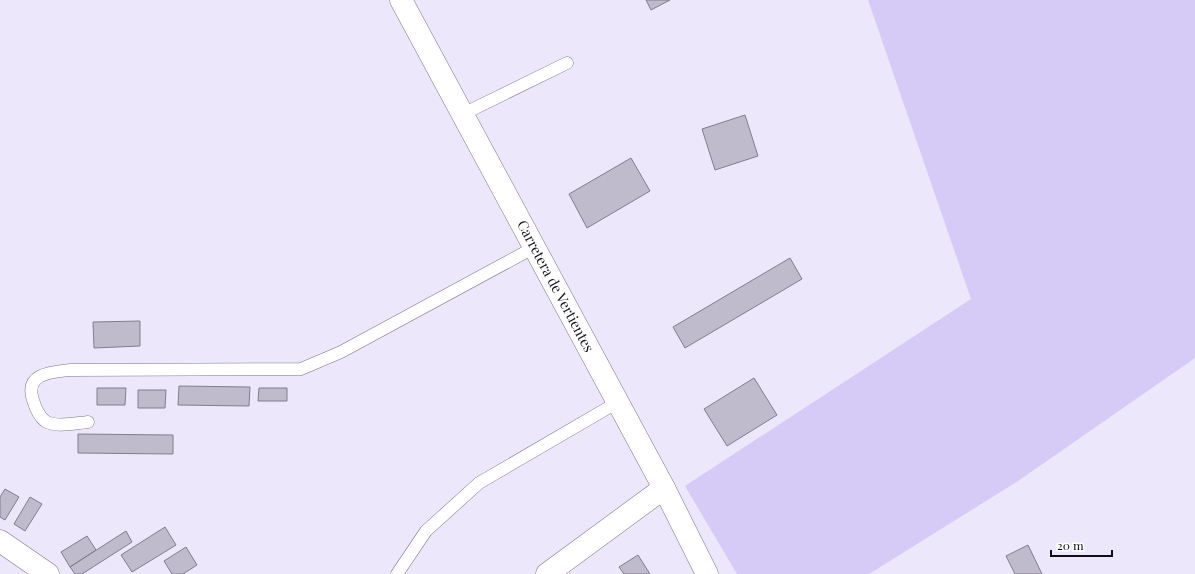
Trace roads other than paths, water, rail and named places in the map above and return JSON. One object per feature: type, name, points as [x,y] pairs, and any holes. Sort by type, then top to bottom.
[{"type":"main road","name":"Carretera de Vertientes","points":[[401,0],[664,488],[707,574]]},
{"type":"main road","points":[[547,574],[664,488]]},
{"type":"main road","points":[[0,541],[48,574]]},
{"type":"lane","points":[[463,114],[567,63]]},
{"type":"lane","points":[[88,422],[57,424],[46,421],[35,408],[30,392],[35,379],[45,373],[70,370],[301,369],[341,352],[535,247]]},
{"type":"lane","points":[[397,574],[426,531],[479,483],[618,402]]}]
